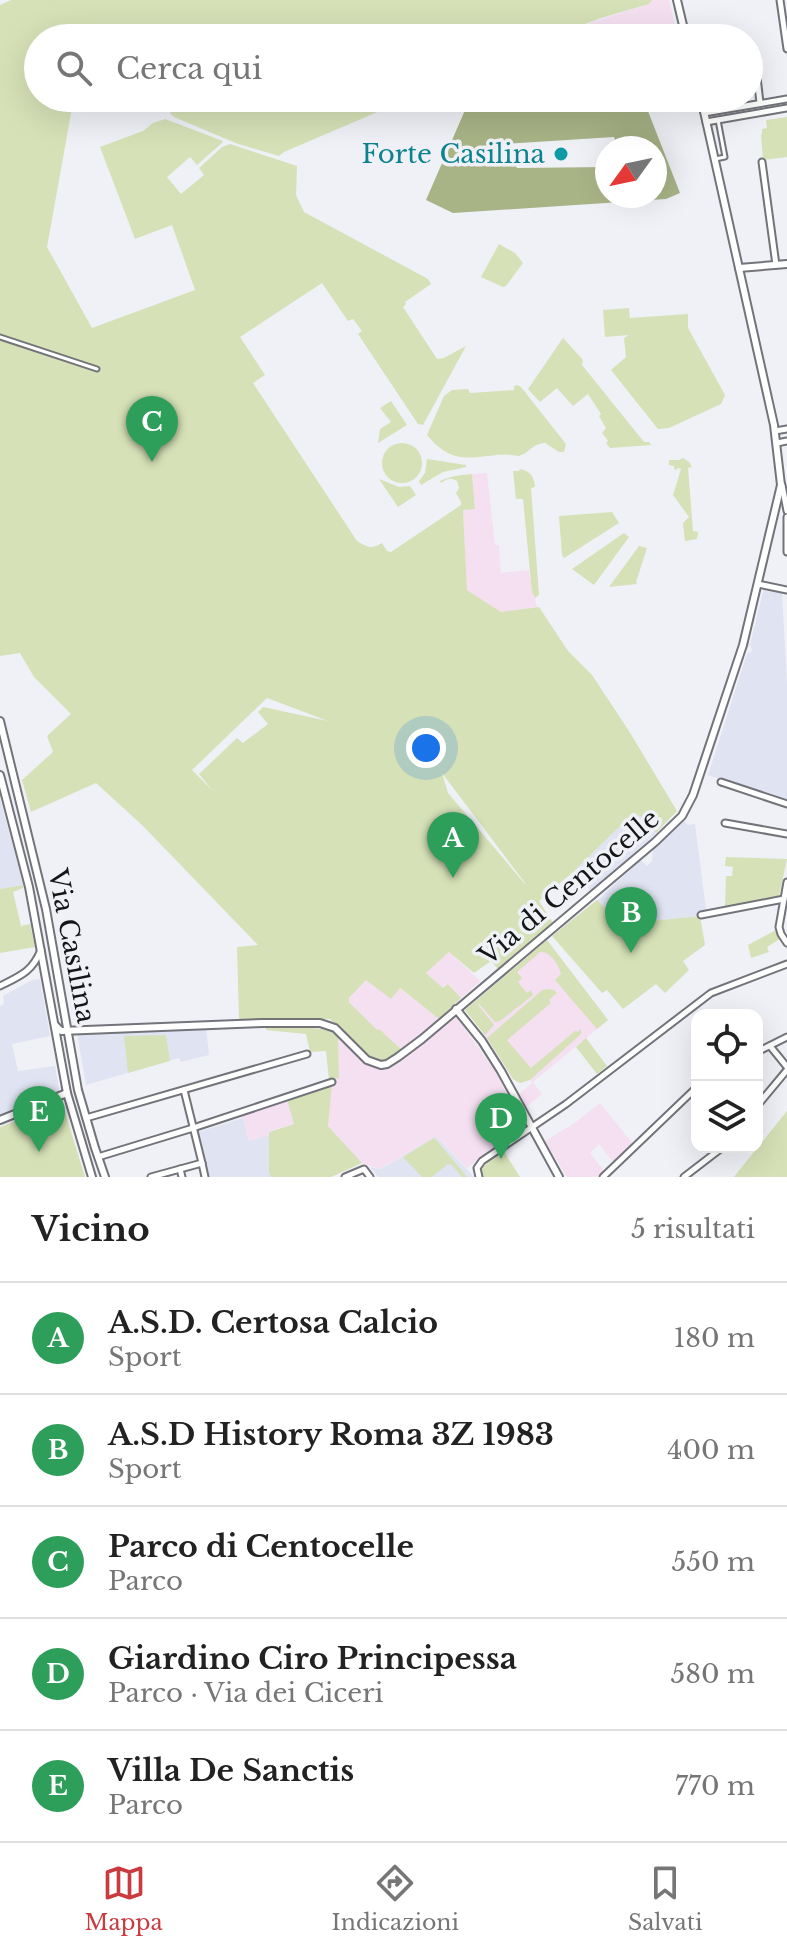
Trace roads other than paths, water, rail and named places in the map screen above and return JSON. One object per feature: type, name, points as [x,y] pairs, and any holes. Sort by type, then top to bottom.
[{"type":"street","points":[[677,0],[683,24]]},
{"type":"street","points":[[780,0],[787,49]]},
{"type":"street","points":[[763,103],[787,99]]},
{"type":"street","points":[[706,122],[787,108]]},
{"type":"street","points":[[704,113],[708,112]]},
{"type":"street","points":[[714,160],[725,157],[716,112]]},
{"type":"street","name":"Via di Centocelle","points":[[55,1025],[60,1031],[68,1031],[320,1023],[335,1028],[371,1062],[381,1065],[391,1062],[655,842],[687,810],[739,658],[781,480],[775,431],[704,113]]},
{"type":"street","points":[[762,162],[776,265]]},
{"type":"street","points":[[739,268],[787,264]]},
{"type":"street","points":[[0,337],[97,369]]},
{"type":"street","points":[[775,431],[787,429]]},
{"type":"street","points":[[777,443],[787,441]]},
{"type":"street","points":[[781,480],[787,511]]},
{"type":"street","points":[[787,519],[787,552]]},
{"type":"street","points":[[758,584],[787,590]]},
{"type":"street","name":"Via Casilina","points":[[0,721],[5,757],[40,880],[77,1087],[105,1177]]},
{"type":"street","name":"Via Casilina","points":[[0,775],[29,887],[67,1093],[91,1174]]},
{"type":"street","points":[[721,782],[787,804]]},
{"type":"street","points":[[725,823],[787,834]]},
{"type":"street","points":[[786,938],[779,927],[787,882]]},
{"type":"street","points":[[701,915],[784,899]]},
{"type":"street","points":[[0,986],[29,970],[41,950]]},
{"type":"street","points":[[479,1177],[477,1168],[482,1161],[566,1104],[711,993],[787,964]]},
{"type":"street","points":[[456,1009],[497,1064],[560,1177]]},
{"type":"street","points":[[763,1049],[787,1037]]},
{"type":"street","points":[[763,1098],[787,1068],[770,1046]]},
{"type":"street","points":[[86,1118],[307,1054]]},
{"type":"street","points":[[86,1158],[89,1160],[193,1128],[332,1082]]},
{"type":"street","points":[[184,1090],[205,1177]]},
{"type":"street","points":[[0,1120],[67,1093]]},
{"type":"street","points":[[603,1177],[691,1093]]},
{"type":"street","points":[[684,1177],[714,1153]]},
{"type":"street","points":[[151,1177],[202,1163]]},
{"type":"street","points":[[91,1174],[92,1168],[102,1167]]},
{"type":"street","points":[[180,1169],[182,1177]]},
{"type":"street","points":[[345,1177],[364,1169],[370,1177]]},
{"type":"street","points":[[610,1171],[616,1177]]},
{"type":"place","name":"Forte Casilina","points":[[561,154]]},
{"type":"place","name":"Parco di Centocelle","points":[[152,462]]},
{"type":"place","name":"A.S.D. Certosa Calcio","points":[[453,878]]},
{"type":"place","name":"A.S.D History Roma 3Z 1983","points":[[631,953]]},
{"type":"place","name":"Villa De Sanctis","points":[[39,1152]]},
{"type":"place","name":"Giardino Ciro Principessa","points":[[501,1159]]}]
